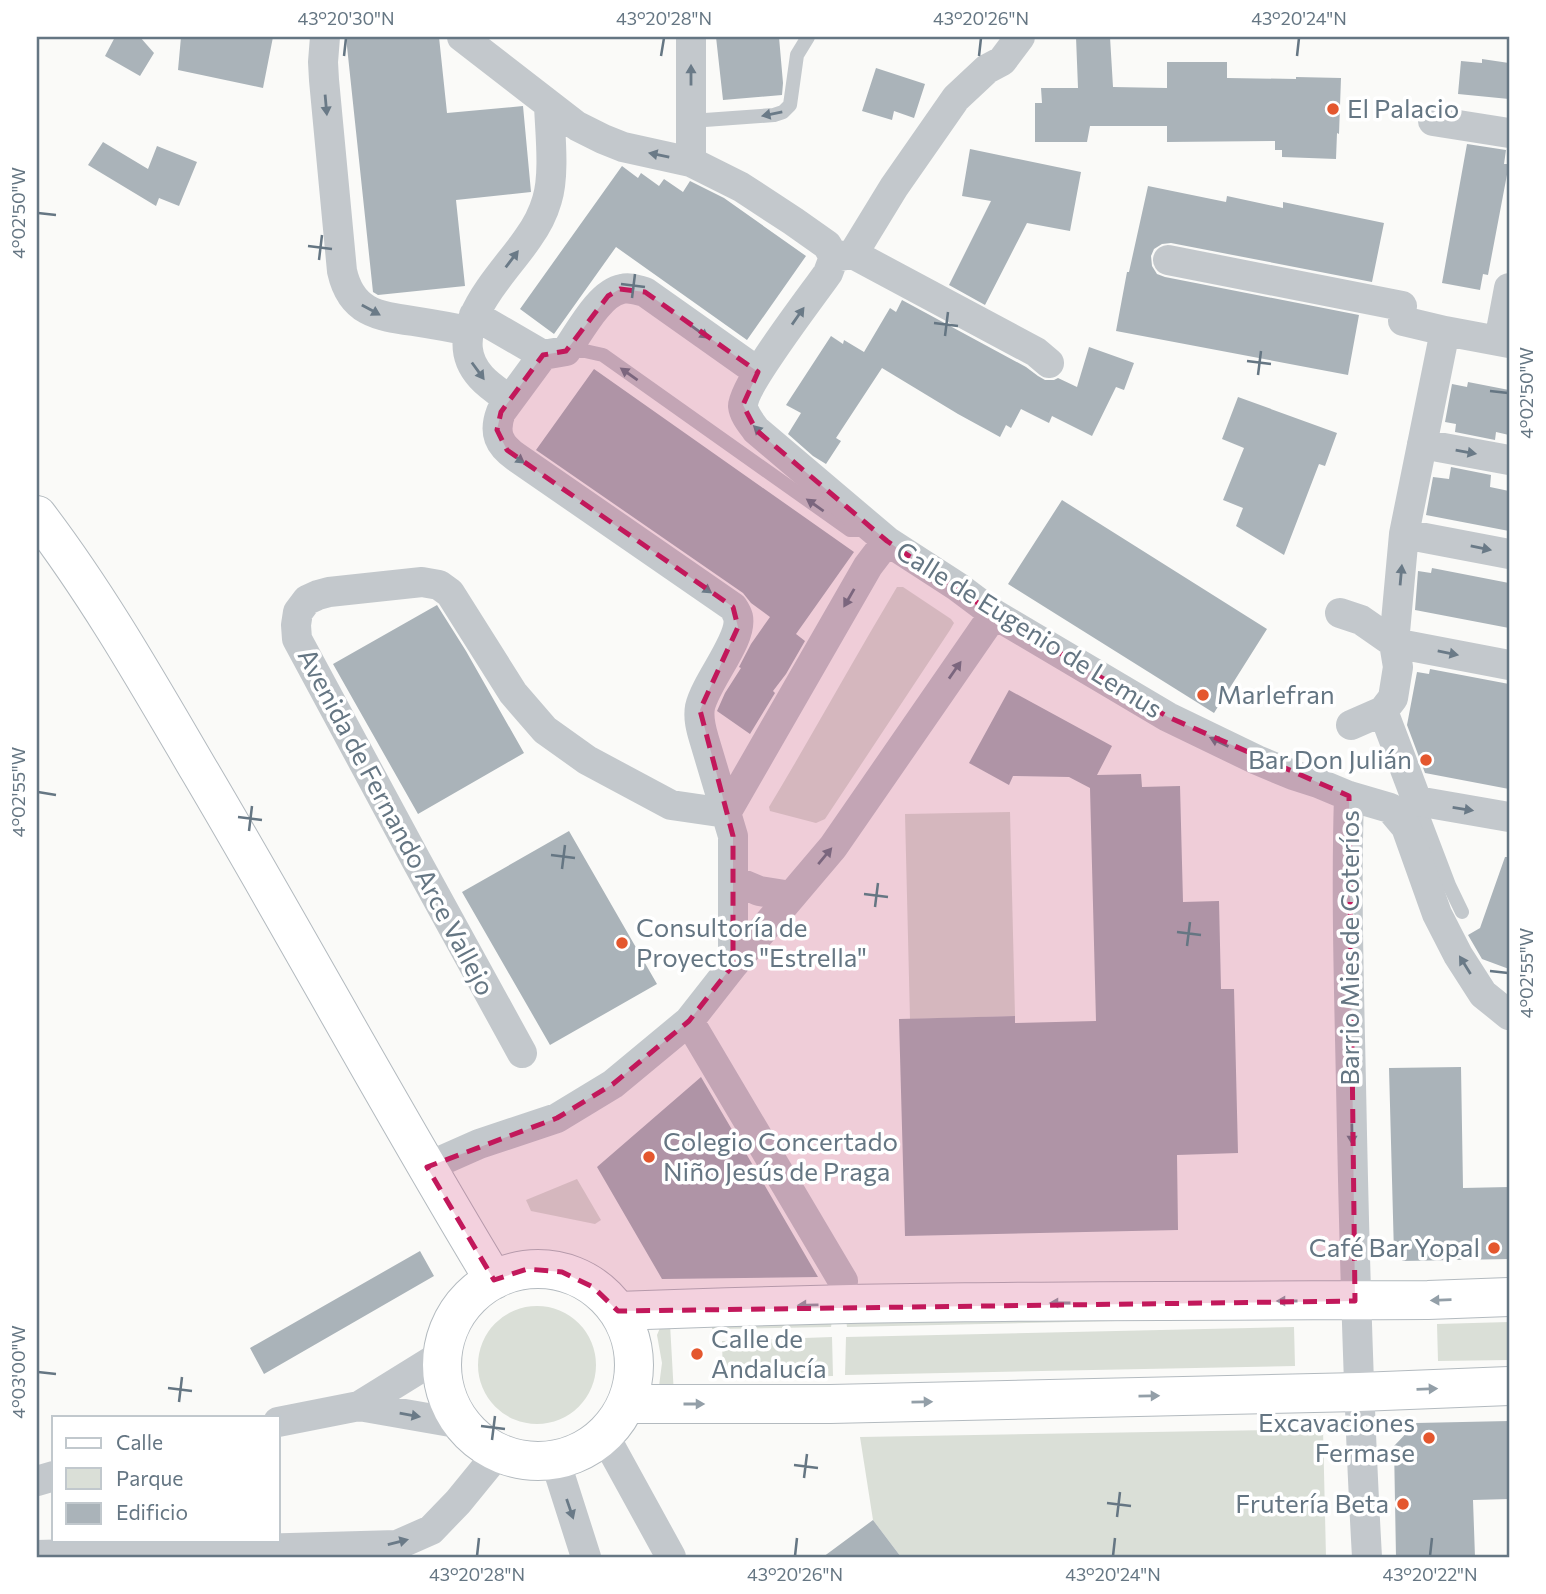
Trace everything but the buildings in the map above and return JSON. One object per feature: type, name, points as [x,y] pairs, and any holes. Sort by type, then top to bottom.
[{"type":"main road","points":[[37,515],[89,588],[135,660],[494,1280]]},
{"type":"main road","points":[[545,1269],[578,1278],[607,1298],[618,1311],[631,1341],[634,1357],[631,1389],[616,1421],[589,1447],[555,1460],[526,1461],[498,1453],[478,1441],[462,1424],[446,1391],[443,1354],[450,1326],[468,1299],[480,1289],[510,1273],[545,1269]]},
{"type":"main road","points":[[618,1311],[840,1304],[1365,1301],[1509,1297]]},
{"type":"main road","points":[[626,1404],[830,1404],[1368,1392],[1509,1386]]},
{"type":"street","points":[[325,37],[324,80],[342,271],[344,282],[360,304],[382,316],[471,323],[555,353]]},
{"type":"street","points":[[463,37],[577,126],[624,147],[691,162],[741,187],[844,256],[1036,352],[1049,363]]},
{"type":"street","points":[[691,37],[691,162]]},
{"type":"street","points":[[733,965],[733,836],[700,724],[700,710],[704,693],[735,639],[738,615],[733,607],[507,450],[502,445],[497,430],[498,421],[510,400],[602,301],[620,289],[630,288],[645,292],[758,372],[956,98],[988,69],[1002,61],[1020,37]]},
{"type":"street","points":[[510,400],[489,385],[474,368],[467,345],[471,323],[485,296],[528,239],[548,199],[551,183],[549,105]]},
{"type":"street","points":[[1433,121],[1509,133]]},
{"type":"street","points":[[1168,260],[1402,314],[1445,331],[1504,342],[1509,288]]},
{"type":"street","points":[[1351,725],[1383,711],[1393,698],[1398,667],[1394,643],[1404,534],[1445,331]]},
{"type":"street","name":"Calle de Eugenio de Lemus","points":[[758,372],[743,405],[756,430],[881,536],[994,614],[1168,717],[1257,760],[1349,796]]},
{"type":"street","points":[[1422,444],[1509,460]]},
{"type":"street","points":[[1404,534],[1509,554]]},
{"type":"street","points":[[726,813],[868,566],[881,536]]},
{"type":"street","name":"Avenida de Fernando Arce Vallejo","points":[[523,1053],[297,639],[298,612],[307,600],[329,592],[405,583],[439,585],[450,593],[513,693],[545,730],[587,760],[671,805],[726,813]]},
{"type":"street","points":[[1340,612],[1361,621],[1394,643],[1509,665]]},
{"type":"street","points":[[427,1167],[479,1144],[557,1118],[612,1084],[689,1021],[832,847],[994,614]]},
{"type":"street","points":[[1383,711],[1417,801],[1509,817]]},
{"type":"street","name":"Barrio Mies de Coteríos","points":[[1365,1301],[1348,883],[1349,796],[1390,808],[1406,827],[1437,914],[1458,955],[1483,994],[1509,1015]]},
{"type":"street","points":[[733,880],[759,891],[791,896]]},
{"type":"street","points":[[689,1021],[843,1280]]},
{"type":"street","points":[[1365,1301],[1368,1392],[1367,1557]]},
{"type":"street","points":[[280,1422],[359,1406],[443,1354]]},
{"type":"street","points":[[359,1406],[462,1424]]},
{"type":"street","points":[[604,1435],[671,1557]]},
{"type":"street","points":[[37,1555],[397,1545],[431,1530],[498,1453]]},
{"type":"street","points":[[555,1460],[586,1557]]},
{"type":"lane","points":[[691,121],[774,115],[783,112],[790,105],[797,55],[808,37]]},
{"type":"lane","points":[[555,353],[585,351],[603,355],[850,530],[881,536]]},
{"type":"lane","points":[[1417,801],[1462,912]]},
{"type":"highlighted area","points":[[620,289],[645,292],[758,372],[743,405],[756,430],[887,541],[994,614],[1168,717],[1349,796],[1355,1301],[618,1311],[593,1287],[562,1272],[527,1269],[494,1280],[427,1167],[557,1118],[613,1084],[689,1021],[733,965],[733,836],[700,710],[738,627],[733,607],[507,450],[497,430],[501,412],[543,355],[566,351],[608,296]]},
{"type":"green space","points":[[897,587],[903,587],[954,623],[825,819],[816,823],[770,811],[769,807]]},
{"type":"green space","points":[[1010,812],[1015,1016],[910,1019],[905,814]]},
{"type":"green space","points":[[577,1179],[601,1220],[595,1224],[531,1211],[526,1200]]},
{"type":"green space","points":[[537,1306],[560,1310],[579,1323],[592,1342],[596,1365],[592,1388],[579,1407],[560,1420],[537,1424],[514,1420],[495,1407],[482,1388],[478,1365],[482,1342],[495,1323],[514,1310]]},
{"type":"green space","points":[[1293,1317],[847,1327],[846,1320]]},
{"type":"green space","points":[[832,1321],[831,1327],[712,1329],[712,1323]]},
{"type":"green space","points":[[1509,1322],[1509,1360],[1438,1361],[1437,1324]]},
{"type":"green space","points":[[670,1324],[674,1395],[659,1386],[662,1363],[657,1335],[660,1328]]},
{"type":"green space","points":[[1294,1327],[1295,1366],[845,1375],[846,1337]]},
{"type":"green space","points":[[832,1337],[833,1376],[723,1379],[722,1341]]},
{"type":"green space","points":[[1323,1429],[1326,1557],[901,1557],[873,1520],[860,1437]]},
{"type":"place","name":"El Palacio","points":[[1333,109]]},
{"type":"place","name":"Marlefran","points":[[1203,695]]},
{"type":"place","name":"Bar Don Julián","points":[[1426,760]]},
{"type":"place","name":"Consultoría de Proyectos \"Estrella\"","points":[[622,943]]},
{"type":"place","name":"Colegio Concertado Niño Jesús de Praga","points":[[649,1157]]},
{"type":"place","name":"Café Bar Yopal","points":[[1494,1248]]},
{"type":"place","name":"Calle de Andalucía","points":[[697,1354]]},
{"type":"place","name":"Excavaciones Fermase","points":[[1429,1438]]},
{"type":"place","name":"Frutería Beta","points":[[1403,1504]]}]
